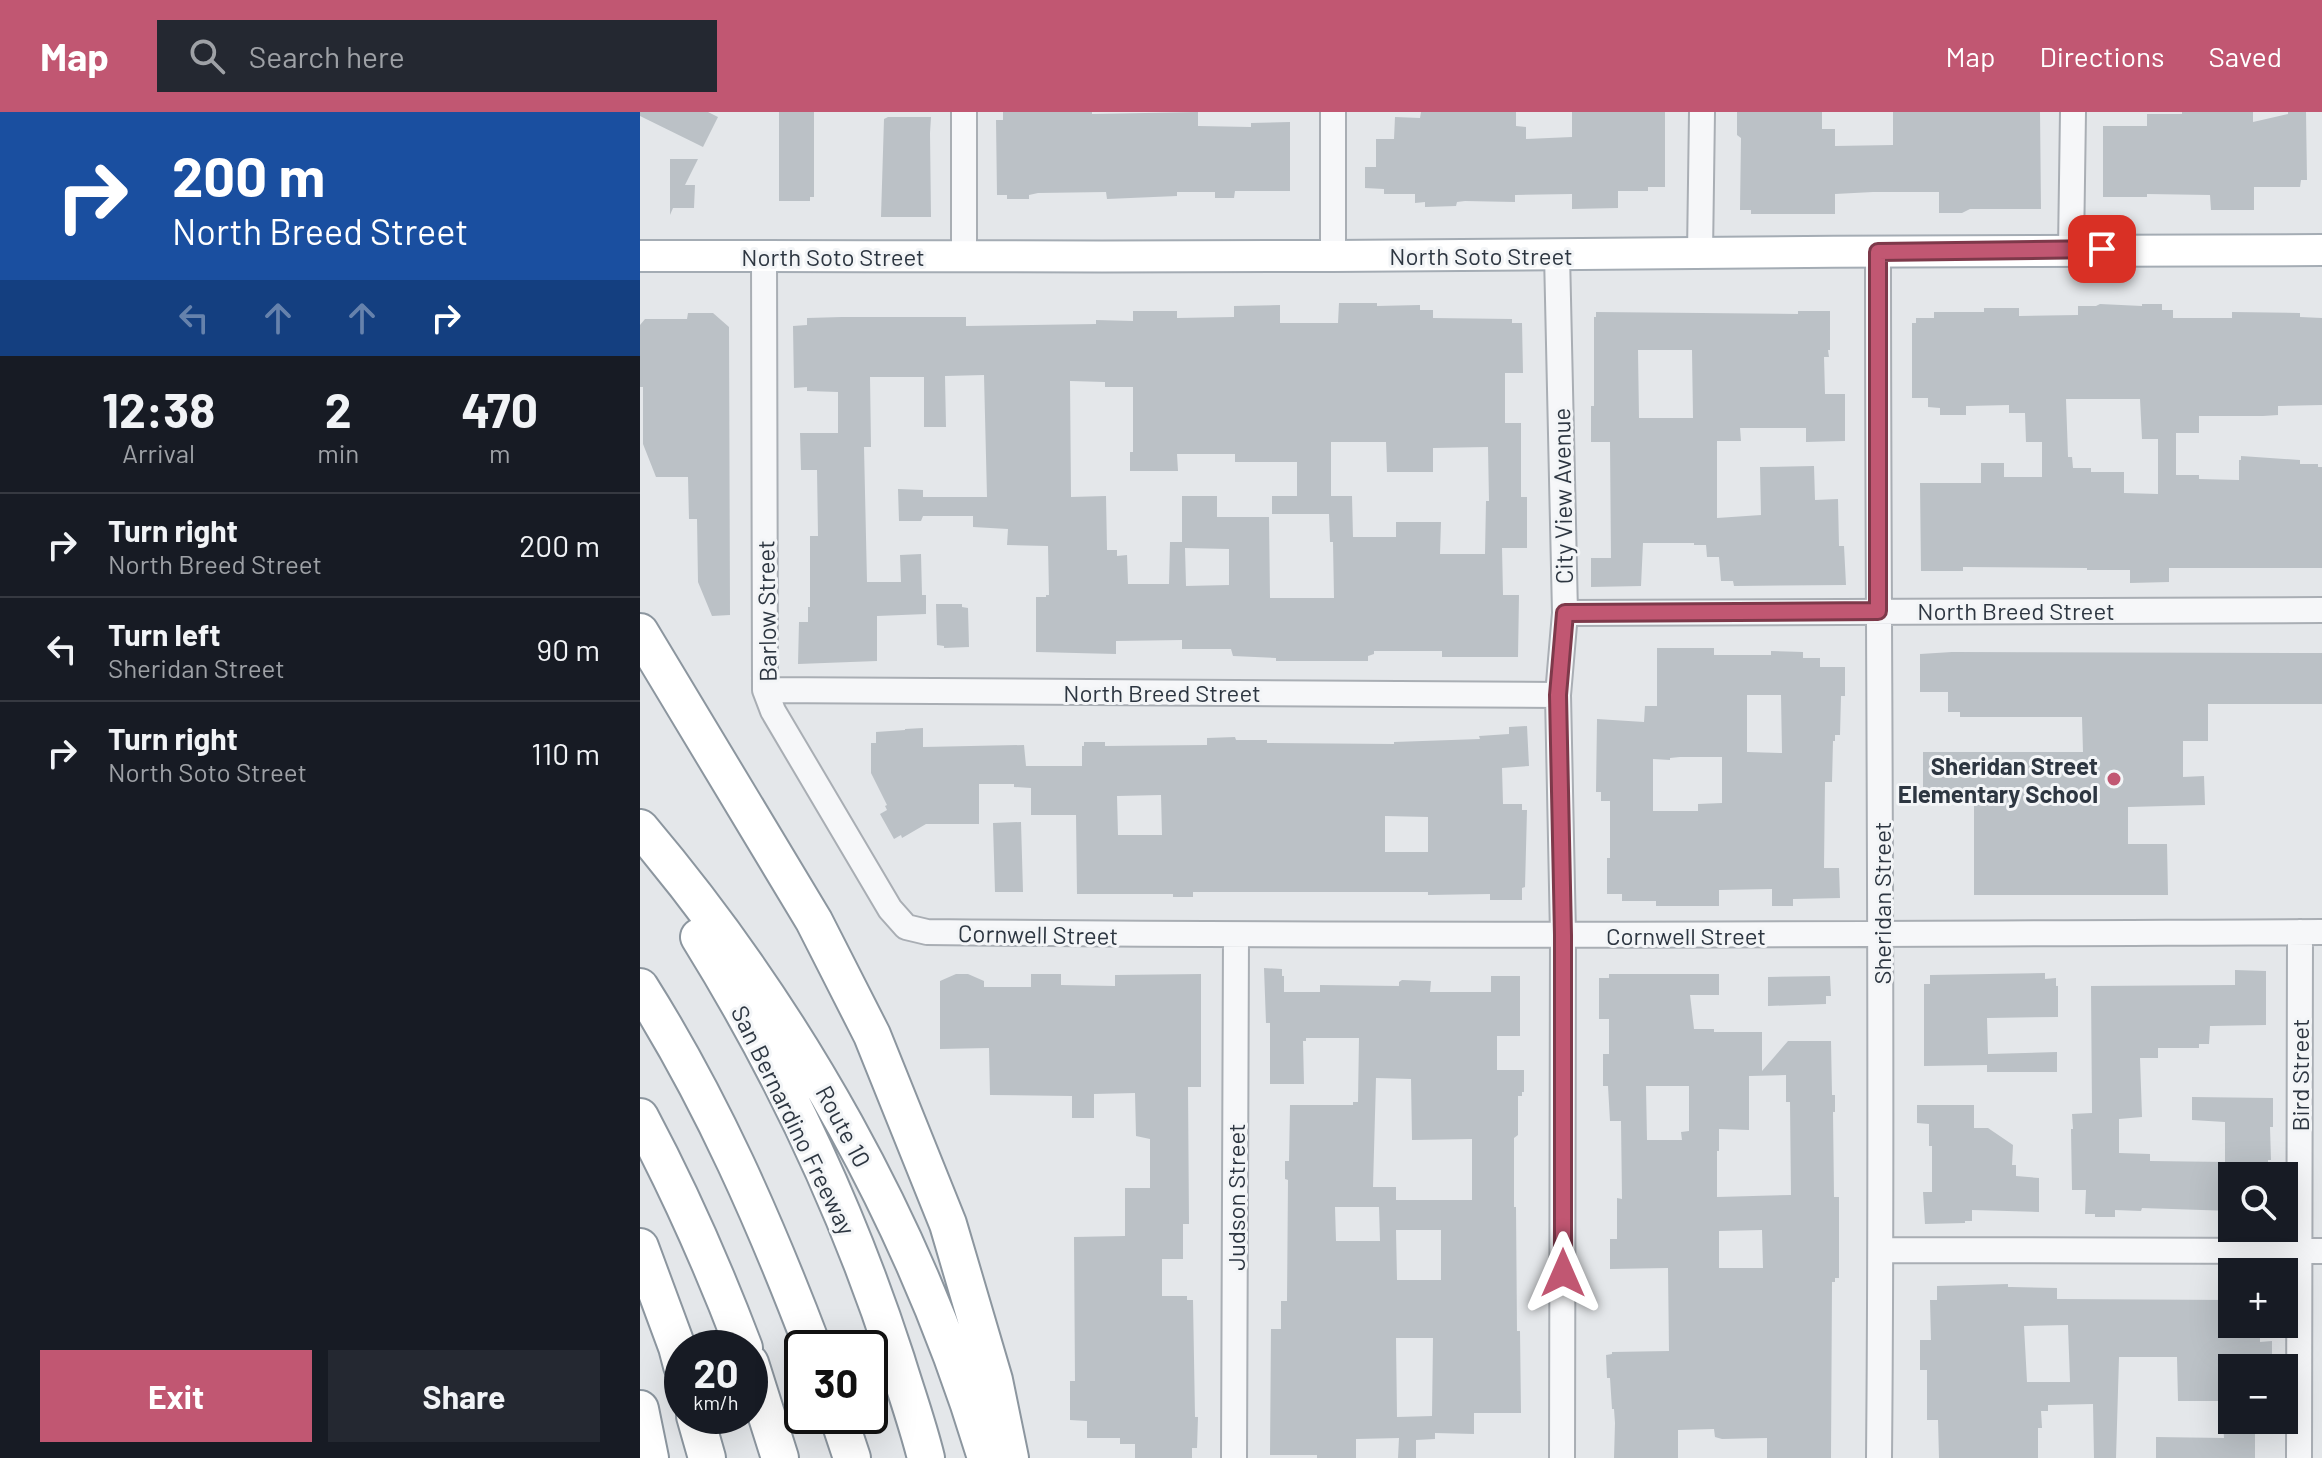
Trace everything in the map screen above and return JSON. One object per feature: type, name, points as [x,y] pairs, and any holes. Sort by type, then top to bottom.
[{"type":"highway","points":[[640,632],[814,921],[872,1035],[952,1237],[994,1380],[1010,1458]]},
{"type":"highway","name":"Route 10","points":[[640,828],[717,925],[762,988],[823,1086],[928,1295],[966,1390],[986,1458]]},
{"type":"highway","name":"San Bernardino Freeway","points":[[640,846],[708,950],[759,1040],[827,1177],[882,1318],[926,1458]]},
{"type":"highway","points":[[640,987],[731,1151],[761,1216],[806,1330]]},
{"type":"highway","points":[[640,1117],[716,1275],[737,1330]]},
{"type":"highway","points":[[640,1247],[671,1330]]},
{"type":"highway","points":[[640,1409],[650,1458]]},
{"type":"highway","points":[[768,1420],[780,1458]]},
{"type":"highway","points":[[700,1434],[707,1458]]},
{"type":"highway","points":[[844,1434],[852,1458]]},
{"type":"main road","name":"North Soto Street","points":[[640,256],[1333,256],[2071,249],[2322,250]]},
{"type":"street","points":[[964,112],[964,257]]},
{"type":"street","points":[[1333,112],[1333,256]]},
{"type":"street","points":[[1700,253],[1702,112]]},
{"type":"street","points":[[2071,249],[2073,112]]},
{"type":"street","name":"Sheridan Street","points":[[1878,252],[1882,936],[1879,1458]]},
{"type":"street","name":"City View Avenue","points":[[1557,254],[1565,613],[1558,695],[1563,935],[1562,1458]]},
{"type":"street","name":"Barlow Street","points":[[764,256],[765,690],[783,730],[890,909],[906,927]]},
{"type":"street","name":"North Breed Street","points":[[1565,613],[2322,610]]},
{"type":"street","name":"North Breed Street","points":[[765,690],[1558,695]]},
{"type":"street","name":"Cornwell Street","points":[[906,927],[927,932],[1236,936],[1882,936],[2311,932]]},
{"type":"street","name":"Bird Street","points":[[2299,1458],[2310,1251],[2311,932]]},
{"type":"street","name":"Judson Street","points":[[1234,1458],[1236,936]]},
{"type":"street","points":[[1881,1250],[2310,1251]]},
{"type":"building","points":[[640,112],[708,112],[718,117],[703,147],[640,116]]},
{"type":"building","points":[[779,112],[814,112],[814,197],[810,197],[810,201],[779,201]]},
{"type":"building","points":[[1003,112],[1198,112],[1198,126],[1251,127],[1251,123],[1290,122],[1290,191],[1235,191],[1234,198],[1215,198],[1215,192],[1177,192],[1177,196],[1107,199],[1106,192],[1038,193],[1029,195],[1029,199],[1007,199],[1007,195],[997,195],[996,120],[1003,120]]},
{"type":"building","points":[[1421,112],[1516,112],[1516,126],[1526,127],[1526,139],[1572,137],[1572,112],[1665,112],[1665,187],[1648,187],[1648,191],[1618,191],[1618,208],[1572,209],[1572,194],[1515,195],[1515,202],[1465,201],[1457,202],[1456,206],[1425,207],[1425,202],[1415,203],[1415,194],[1384,194],[1384,189],[1365,188],[1365,167],[1376,167],[1376,139],[1394,139],[1395,117],[1420,118]]},
{"type":"building","points":[[1737,112],[1822,112],[1822,129],[1835,129],[1835,146],[1893,145],[1893,112],[2040,112],[2041,209],[1970,209],[1962,213],[1939,213],[1939,192],[1873,192],[1835,194],[1835,214],[1751,214],[1751,210],[1740,210],[1741,138],[1737,135]]},
{"type":"building","points":[[2253,112],[2253,122],[2288,112],[2306,112],[2307,180],[2301,180],[2300,187],[2254,187],[2254,210],[2211,210],[2210,195],[2103,197],[2103,126],[2147,126],[2147,114]]},
{"type":"building","points":[[931,117],[931,217],[881,217],[884,119]]},
{"type":"building","points":[[670,159],[698,159],[685,185],[695,185],[694,208],[673,208],[670,215]]},
{"type":"building","points":[[1339,303],[1377,303],[1377,306],[1420,305],[1420,310],[1433,310],[1433,318],[1512,319],[1512,323],[1522,323],[1523,373],[1505,373],[1505,423],[1521,423],[1521,497],[1527,497],[1527,548],[1502,548],[1503,595],[1519,595],[1518,657],[1442,657],[1442,651],[1374,651],[1368,656],[1368,661],[1276,661],[1276,658],[1233,656],[1231,649],[1182,649],[1182,640],[1116,641],[1116,654],[1036,652],[1036,597],[1049,595],[1048,546],[1007,545],[1008,529],[973,527],[973,516],[923,516],[921,521],[899,521],[898,489],[923,490],[923,497],[987,497],[984,375],[945,376],[946,427],[924,427],[924,377],[870,377],[871,447],[864,447],[867,582],[901,582],[900,555],[921,554],[922,595],[926,595],[926,614],[877,616],[877,661],[798,664],[799,622],[808,622],[810,607],[810,536],[818,536],[817,470],[801,470],[800,433],[838,433],[838,392],[794,388],[793,326],[807,325],[807,318],[842,317],[966,317],[966,326],[1096,324],[1096,320],[1133,321],[1133,311],[1177,311],[1177,318],[1234,317],[1234,306],[1280,305],[1280,323],[1338,323]],"holes":[[[1070,381],[1105,382],[1105,387],[1133,387],[1130,471],[1178,471],[1177,454],[1235,454],[1235,462],[1297,462],[1297,496],[1272,496],[1272,514],[1329,514],[1334,598],[1270,598],[1269,517],[1217,517],[1217,496],[1182,496],[1182,542],[1170,542],[1169,584],[1128,584],[1127,555],[1117,556],[1117,550],[1107,550],[1106,496],[1071,497]],[[1331,442],[1386,442],[1387,472],[1433,472],[1433,448],[1488,447],[1489,501],[1486,501],[1485,554],[1440,554],[1441,522],[1396,522],[1396,537],[1353,537],[1352,496],[1331,496]],[[1185,548],[1229,549],[1229,585],[1186,586]]]},
{"type":"building","points":[[2162,304],[2162,310],[2173,310],[2173,318],[2232,318],[2232,312],[2300,313],[2300,317],[2322,318],[2322,405],[2278,406],[2278,415],[2199,416],[2199,433],[2176,433],[2176,475],[2239,480],[2241,456],[2318,464],[2322,467],[2322,568],[2169,568],[2169,582],[2130,583],[2130,570],[1963,567],[1963,571],[1921,571],[1920,483],[1981,483],[1981,463],[2004,463],[2004,477],[2042,477],[2042,442],[2026,442],[2025,413],[2009,413],[2009,405],[1966,406],[1966,415],[1940,415],[1940,408],[1928,407],[1928,398],[1912,398],[1912,323],[1916,323],[1916,318],[1934,318],[1934,312],[2019,308],[2019,316],[2078,315],[2078,306]],"holes":[[[2066,399],[2140,399],[2142,439],[2158,439],[2158,494],[2124,493],[2124,472],[2091,472],[2091,468],[2073,468],[2072,457],[2068,457]]]},
{"type":"building","points":[[1798,311],[1830,311],[1830,350],[1829,357],[1824,357],[1825,394],[1845,394],[1845,441],[1806,442],[1806,428],[1740,428],[1741,441],[1717,441],[1717,518],[1761,515],[1760,467],[1814,466],[1815,500],[1838,499],[1839,546],[1844,546],[1846,585],[1734,586],[1733,581],[1721,581],[1719,557],[1707,557],[1706,545],[1643,543],[1641,586],[1591,587],[1591,558],[1611,558],[1610,442],[1591,442],[1596,312],[1798,314]],"holes":[[[1638,350],[1692,350],[1693,418],[1639,418]]]},
{"type":"building","points":[[688,313],[713,313],[729,327],[730,615],[712,616],[698,582],[697,519],[689,519],[688,477],[656,477],[643,444],[640,325],[645,319],[687,319]]},
{"type":"building","points":[[936,604],[962,604],[962,607],[968,608],[969,647],[944,648],[937,645]]},
{"type":"building","points":[[1657,648],[1714,648],[1714,655],[1803,652],[1803,658],[1820,658],[1820,667],[1845,667],[1840,735],[1835,735],[1833,741],[1832,782],[1825,782],[1824,868],[1839,868],[1840,898],[1793,899],[1793,906],[1772,906],[1772,889],[1719,890],[1719,906],[1656,906],[1656,901],[1622,901],[1622,894],[1607,894],[1610,801],[1601,801],[1601,792],[1596,792],[1597,719],[1644,722],[1645,706],[1657,706]],"holes":[[[1747,695],[1781,695],[1782,753],[1747,752]],[[1722,757],[1722,803],[1698,804],[1698,811],[1653,811],[1653,759]]]},
{"type":"building","points":[[2322,653],[2322,704],[2208,704],[2208,741],[2183,741],[2183,777],[2204,776],[2205,805],[2128,807],[2128,844],[2167,844],[2168,895],[1974,895],[1974,803],[1923,803],[1923,752],[2083,752],[2082,717],[1960,717],[1960,712],[1948,712],[1948,692],[1920,692],[1920,654]]},
{"type":"building","points":[[1527,726],[1529,766],[1502,768],[1503,804],[1522,804],[1522,810],[1527,810],[1522,900],[1490,900],[1490,894],[1428,895],[1428,892],[1193,892],[1193,897],[1173,897],[1173,894],[1077,894],[1076,815],[1031,815],[1031,788],[1014,787],[1014,784],[979,784],[979,824],[926,824],[902,838],[901,835],[894,839],[880,814],[887,810],[887,805],[871,773],[871,743],[876,743],[876,732],[905,729],[923,728],[923,747],[1024,745],[1026,766],[1082,766],[1084,742],[1105,742],[1105,746],[1207,745],[1207,738],[1235,737],[1236,740],[1267,740],[1267,743],[1394,744],[1480,739],[1479,736],[1509,734],[1509,727]],"holes":[[[1161,795],[1162,835],[1118,835],[1117,796]],[[1385,816],[1428,817],[1428,852],[1385,852]]]},
{"type":"building","points":[[1021,822],[1023,892],[995,892],[993,823]]},
{"type":"building","points":[[1264,968],[1282,969],[1284,992],[1320,992],[1320,985],[1399,986],[1402,980],[1431,981],[1430,992],[1491,992],[1491,976],[1520,976],[1520,1036],[1497,1036],[1497,1070],[1524,1070],[1524,1092],[1518,1096],[1518,1135],[1514,1138],[1521,1413],[1474,1413],[1474,1434],[1435,1433],[1435,1439],[1416,1440],[1416,1458],[1398,1458],[1399,1438],[1356,1439],[1356,1458],[1270,1455],[1271,1329],[1281,1329],[1281,1301],[1287,1301],[1288,1180],[1285,1179],[1285,1161],[1289,1161],[1290,1105],[1353,1105],[1353,1102],[1358,1102],[1359,1038],[1306,1038],[1303,1041],[1304,1084],[1270,1084],[1270,1023],[1266,1023]],"holes":[[[1376,1078],[1411,1079],[1412,1140],[1472,1139],[1472,1200],[1396,1200],[1396,1187],[1373,1187]],[[1335,1207],[1379,1207],[1380,1241],[1336,1241]],[[1396,1230],[1441,1230],[1441,1280],[1397,1280]],[[1396,1338],[1433,1338],[1432,1416],[1397,1417]]]},
{"type":"building","points":[[2235,970],[2266,971],[2266,1025],[2210,1026],[2209,1044],[2199,1044],[2199,1048],[2158,1048],[2158,1058],[2140,1058],[2142,1117],[2119,1119],[2119,1153],[2150,1154],[2150,1161],[2225,1162],[2218,1162],[2218,1211],[2142,1208],[2141,1211],[2115,1210],[2115,1217],[2085,1214],[2086,1190],[2072,1190],[2071,1129],[2072,1114],[2092,1113],[2091,986],[2235,985]]},
{"type":"building","points":[[2045,973],[2045,979],[2056,978],[2058,1017],[1987,1018],[1988,1054],[2057,1052],[2057,1072],[1987,1072],[1987,1065],[1924,1066],[1924,984],[1930,984],[1930,975]]},
{"type":"building","points":[[956,974],[968,974],[984,981],[984,987],[1031,987],[1031,974],[1061,974],[1061,985],[1115,986],[1115,975],[1201,974],[1201,1087],[1188,1087],[1189,1224],[1183,1224],[1183,1259],[1162,1259],[1162,1296],[1187,1296],[1187,1300],[1193,1300],[1195,1417],[1198,1417],[1197,1448],[1192,1448],[1192,1458],[1135,1458],[1135,1444],[1120,1444],[1120,1438],[1087,1438],[1087,1421],[1070,1420],[1070,1381],[1075,1381],[1074,1237],[1125,1236],[1125,1188],[1150,1188],[1150,1139],[1136,1136],[1135,1093],[1094,1094],[1094,1118],[1072,1118],[1072,1096],[990,1095],[989,1048],[940,1049],[940,981]]},
{"type":"building","points":[[1609,974],[1719,974],[1719,995],[1690,995],[1694,1029],[1762,1032],[1762,1071],[1788,1041],[1831,1041],[1832,1095],[1835,1095],[1834,1197],[1839,1197],[1839,1278],[1832,1282],[1831,1458],[1767,1458],[1767,1438],[1722,1439],[1715,1437],[1714,1429],[1678,1430],[1678,1458],[1614,1458],[1614,1409],[1606,1355],[1612,1352],[1669,1351],[1668,1268],[1610,1269],[1610,1239],[1617,1239],[1617,1198],[1622,1199],[1621,1121],[1610,1121],[1608,1086],[1603,1086],[1603,1054],[1609,1054],[1609,1019],[1599,1019],[1599,978],[1609,978]],"holes":[[[1786,1075],[1786,1102],[1790,1102],[1791,1195],[1717,1197],[1719,1129],[1749,1130],[1749,1076]],[[1646,1086],[1689,1086],[1689,1131],[1681,1132],[1682,1140],[1647,1140]],[[1762,1230],[1763,1268],[1719,1268],[1719,1231]]]},
{"type":"building","points":[[1830,976],[1831,996],[1826,996],[1826,1004],[1768,1006],[1768,977]]},
{"type":"building","points":[[2192,1097],[2273,1098],[2271,1160],[2225,1162],[2225,1122],[2192,1120]]},
{"type":"building","points":[[1917,1105],[1974,1105],[1974,1128],[1988,1128],[2013,1145],[2012,1165],[2016,1165],[2016,1176],[2039,1178],[2039,1212],[1972,1210],[1972,1221],[1925,1224],[1923,1192],[1932,1192],[1932,1146],[1929,1146],[1929,1124],[1917,1123]]},
{"type":"building","points":[[2008,1284],[2008,1287],[2057,1288],[2057,1299],[2218,1300],[2218,1338],[2272,1341],[2272,1354],[2218,1354],[2218,1401],[2178,1401],[2177,1357],[2119,1357],[2116,1458],[2094,1458],[2093,1404],[2048,1405],[2048,1411],[2041,1411],[2038,1458],[1939,1458],[1938,1420],[1927,1420],[1927,1370],[1920,1370],[1920,1340],[1931,1340],[1930,1300],[1937,1300],[1937,1286]],"holes":[[[2068,1325],[2070,1382],[2027,1382],[2024,1326]]]},
{"type":"building","points":[[2224,1434],[2255,1434],[2255,1458],[2156,1458],[2156,1437],[2224,1438]]},
{"type":"place","name":"Sheridan Street Elementary School","points":[[2114,779]]},
{"type":"route","points":[[1563,1273],[1563,935],[1558,695],[1565,613],[1878,611],[1878,252],[2102,249]]}]
